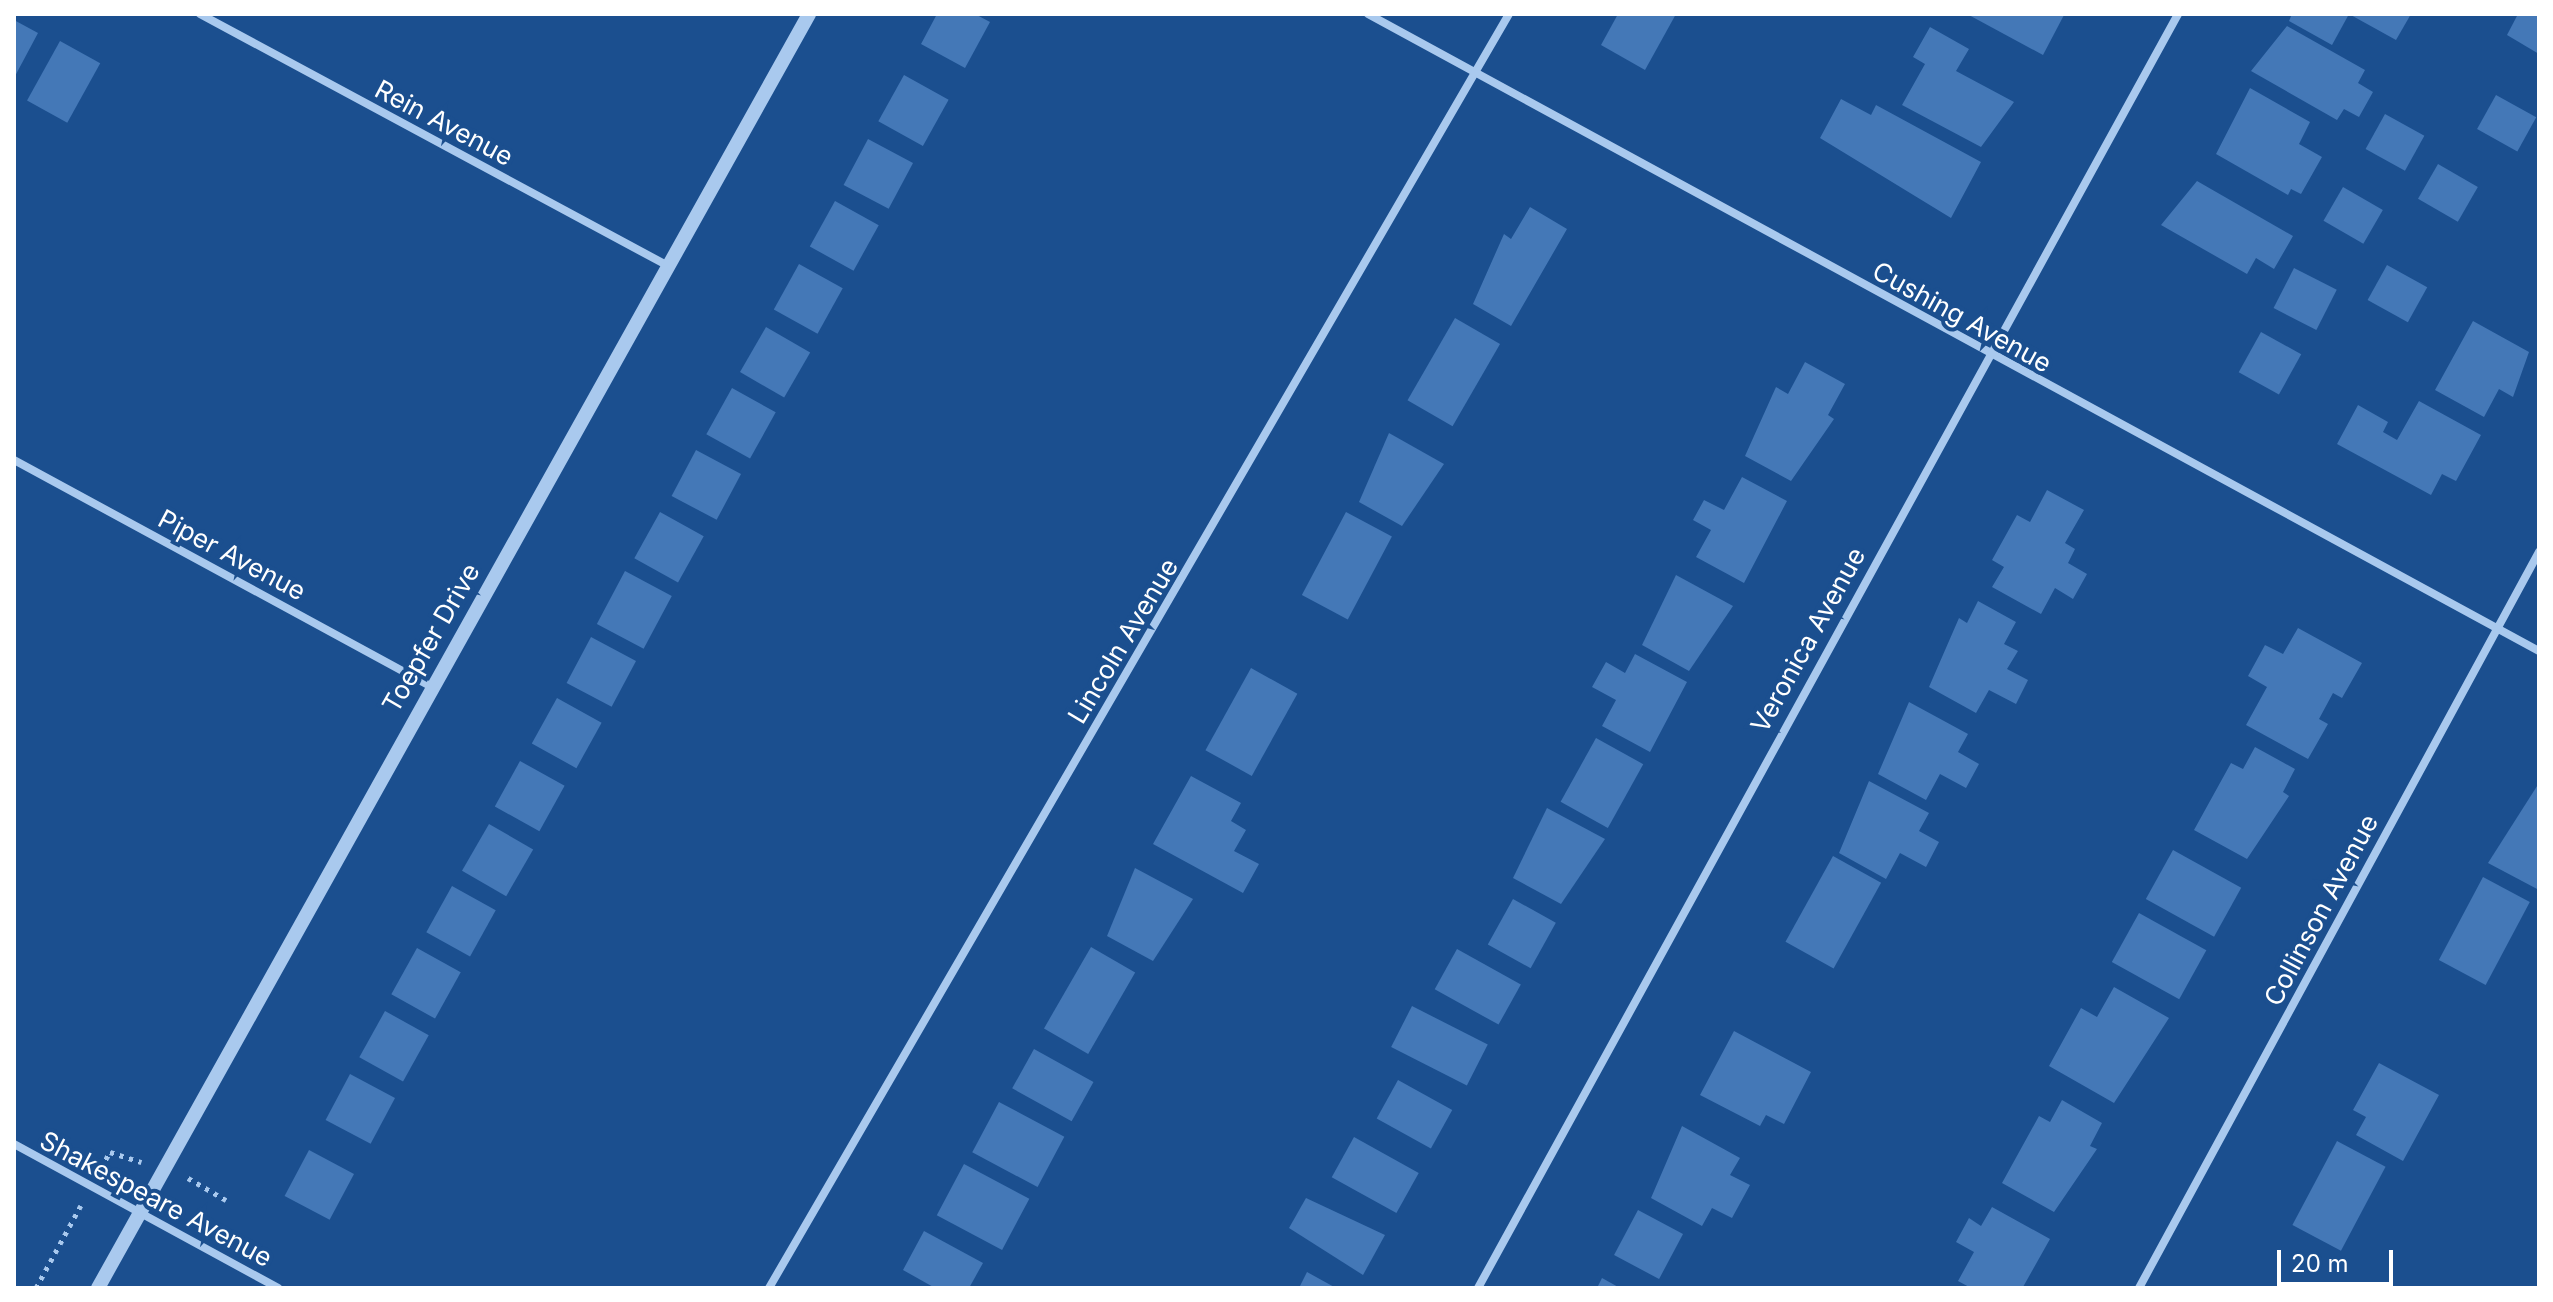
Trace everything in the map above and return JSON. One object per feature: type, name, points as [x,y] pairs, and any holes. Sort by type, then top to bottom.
[{"type":"street","name":"Rein Avenue","points":[[200,14],[670,267]]},
{"type":"street","name":"Toepfer Drive","points":[[98,1288],[431,686],[670,267],[809,14]]},
{"type":"street","name":"Cushing Avenue","points":[[1368,14],[1986,353],[2539,651]]},
{"type":"street","name":"Lincoln Avenue","points":[[769,1288],[1479,75],[1509,14]]},
{"type":"street","name":"Veronica Avenue","points":[[1478,1288],[1986,353],[2178,14]]},
{"type":"street","name":"Piper Avenue","points":[[14,460],[431,686]]},
{"type":"street","name":"Collinson Avenue","points":[[2139,1288],[2539,552]]},
{"type":"street","name":"Shakespeare Avenue","points":[[14,1144],[278,1288]]},
{"type":"building","points":[[937,14],[975,14],[990,22],[965,68],[921,44]]},
{"type":"building","points":[[1618,14],[1676,14],[1645,70],[1601,45]]},
{"type":"building","points":[[1967,14],[2062,14],[2064,15],[2043,55]]},
{"type":"building","points":[[2292,14],[2349,14],[2332,45],[2289,21]]},
{"type":"building","points":[[2349,14],[2411,14],[2396,40]]},
{"type":"building","points":[[2518,14],[2539,14],[2539,54],[2507,35]]},
{"type":"building","points":[[14,20],[38,33],[14,78]]},
{"type":"building","points":[[2287,26],[2365,70],[2358,83],[2373,92],[2359,117],[2344,109],[2337,120],[2251,71]]},
{"type":"building","points":[[1930,27],[1969,49],[1956,71],[2014,102],[1981,147],[1902,105],[1925,64],[1913,57]]},
{"type":"building","points":[[60,41],[100,63],[67,123],[27,100]]},
{"type":"building","points":[[904,75],[949,100],[923,146],[878,121]]},
{"type":"building","points":[[2250,88],[2310,122],[2299,144],[2322,157],[2301,194],[2291,189],[2288,195],[2216,154]]},
{"type":"building","points":[[2496,95],[2536,117],[2517,151],[2477,129]]},
{"type":"building","points":[[1841,99],[1871,115],[1876,105],[1981,162],[1951,218],[1820,138]]},
{"type":"building","points":[[2385,114],[2424,136],[2405,171],[2366,149]]},
{"type":"building","points":[[868,139],[913,163],[889,209],[844,185]]},
{"type":"building","points":[[2438,164],[2478,187],[2458,222],[2418,199]]},
{"type":"building","points":[[2197,181],[2293,236],[2274,269],[2256,258],[2247,274],[2161,225]]},
{"type":"building","points":[[2343,187],[2383,210],[2363,244],[2324,221]]},
{"type":"building","points":[[835,201],[879,225],[854,271],[810,246]]},
{"type":"building","points":[[1530,207],[1567,229],[1511,326],[1473,304],[1504,234],[1511,239]]},
{"type":"building","points":[[799,264],[843,288],[818,334],[774,309]]},
{"type":"building","points":[[2387,265],[2427,287],[2408,322],[2368,300]]},
{"type":"building","points":[[2294,268],[2337,290],[2316,330],[2274,308]]},
{"type":"building","points":[[1455,318],[1500,344],[1453,426],[1408,400]]},
{"type":"building","points":[[2473,321],[2529,352],[2513,397],[2499,389],[2484,417],[2435,390]]},
{"type":"building","points":[[766,327],[810,352],[784,398],[740,372]]},
{"type":"building","points":[[2261,332],[2301,354],[2279,395],[2239,372]]},
{"type":"building","points":[[1805,362],[1845,384],[1828,415],[1834,419],[1791,481],[1745,456],[1776,387],[1788,394]]},
{"type":"building","points":[[732,388],[776,412],[750,459],[706,434]]},
{"type":"building","points":[[2419,401],[2481,435],[2456,481],[2442,474],[2431,495],[2337,444],[2358,405],[2388,422],[2383,432],[2397,440]]},
{"type":"building","points":[[1389,433],[1444,464],[1402,526],[1359,502]]},
{"type":"building","points":[[696,450],[741,474],[717,520],[672,496]]},
{"type":"building","points":[[1742,477],[1787,501],[1744,583],[1696,557],[1711,530],[1693,520],[1704,500],[1724,510]]},
{"type":"building","points":[[2047,490],[2084,510],[2065,543],[2075,549],[2068,563],[2087,574],[2073,599],[2055,588],[2041,614],[1992,587],[2004,567],[1992,560],[2017,515],[2030,522]]},
{"type":"building","points":[[660,512],[704,536],[678,583],[634,558]]},
{"type":"building","points":[[1346,512],[1392,536],[1348,619],[1302,595]]},
{"type":"building","points":[[625,571],[672,596],[644,649],[597,624]]},
{"type":"building","points":[[1676,575],[1733,606],[1689,671],[1642,645]]},
{"type":"building","points":[[1978,601],[2016,622],[2004,644],[2018,651],[2007,669],[2028,680],[2016,704],[1989,690],[1976,713],[1929,687],[1959,618],[1967,623]]},
{"type":"building","points":[[2298,628],[2362,663],[2342,698],[2333,693],[2319,719],[2328,724],[2308,759],[2246,725],[2267,687],[2248,676],[2265,645],[2283,654]]},
{"type":"building","points":[[591,637],[636,661],[612,707],[567,683]]},
{"type":"building","points":[[1635,654],[1687,682],[1650,752],[1602,726],[1616,700],[1592,687],[1606,662],[1625,673]]},
{"type":"building","points":[[1251,668],[1297,694],[1252,776],[1205,750]]},
{"type":"building","points":[[557,698],[602,723],[576,768],[532,743]]},
{"type":"building","points":[[1909,702],[1968,734],[1958,752],[1979,764],[1966,788],[1940,774],[1926,800],[1878,774]]},
{"type":"building","points":[[1596,738],[1643,764],[1608,828],[1561,802]]},
{"type":"building","points":[[2255,747],[2295,769],[2283,792],[2289,796],[2247,859],[2194,830],[2231,763],[2243,769]]},
{"type":"building","points":[[520,761],[565,786],[539,831],[495,806]]},
{"type":"building","points":[[1191,776],[1241,803],[1231,821],[1246,830],[1234,851],[1259,864],[1243,893],[1153,844]]},
{"type":"building","points":[[1869,781],[1929,813],[1919,831],[1939,842],[1926,867],[1900,853],[1886,879],[1839,853]]},
{"type":"building","points":[[2539,783],[2539,890],[2488,863]]},
{"type":"building","points":[[1547,808],[1605,839],[1561,904],[1513,878]]},
{"type":"building","points":[[489,824],[533,850],[506,896],[462,871]]},
{"type":"building","points":[[2173,850],[2241,888],[2214,937],[2146,899]]},
{"type":"building","points":[[1833,856],[1881,883],[1834,968],[1785,942]]},
{"type":"building","points":[[1135,868],[1193,899],[1153,961],[1107,936]]},
{"type":"building","points":[[2483,877],[2530,902],[2486,985],[2439,960]]},
{"type":"building","points":[[452,886],[496,910],[470,957],[426,932]]},
{"type":"building","points":[[1513,899],[1556,923],[1531,968],[1488,944]]},
{"type":"building","points":[[2139,913],[2206,950],[2179,999],[2112,962]]},
{"type":"building","points":[[1091,947],[1135,972],[1088,1054],[1044,1028]]},
{"type":"building","points":[[417,948],[461,972],[435,1019],[391,994]]},
{"type":"building","points":[[1457,949],[1521,984],[1499,1025],[1435,989]]},
{"type":"building","points":[[2114,987],[2169,1018],[2114,1103],[2049,1066],[2081,1008],[2097,1017]]},
{"type":"building","points":[[1412,1006],[1488,1045],[1467,1086],[1391,1047]]},
{"type":"building","points":[[385,1011],[429,1035],[403,1082],[359,1057]]},
{"type":"building","points":[[1734,1031],[1811,1072],[1784,1124],[1766,1115],[1760,1126],[1700,1095]]},
{"type":"building","points":[[1034,1049],[1093,1082],[1072,1121],[1012,1088]]},
{"type":"building","points":[[2379,1063],[2439,1095],[2403,1161],[2356,1135],[2366,1117],[2353,1110]]},
{"type":"building","points":[[350,1074],[395,1098],[371,1144],[326,1120]]},
{"type":"building","points":[[1398,1080],[1452,1110],[1431,1149],[1377,1118]]},
{"type":"building","points":[[2062,1100],[2102,1123],[2090,1146],[2097,1149],[2054,1212],[2002,1183],[2039,1116],[2050,1122]]},
{"type":"building","points":[[999,1102],[1064,1137],[1038,1187],[972,1152]]},
{"type":"building","points":[[1682,1126],[1740,1158],[1730,1175],[1750,1185],[1732,1218],[1712,1208],[1702,1226],[1651,1198]]},
{"type":"building","points":[[1354,1137],[1419,1173],[1396,1213],[1332,1177]]},
{"type":"building","points":[[2337,1141],[2386,1167],[2341,1251],[2292,1225]]},
{"type":"building","points":[[309,1150],[354,1174],[330,1220],[285,1196]]},
{"type":"building","points":[[964,1164],[1029,1199],[1002,1250],[937,1215]]},
{"type":"building","points":[[1306,1198],[1385,1235],[1363,1275],[1289,1228]]},
{"type":"building","points":[[1992,1207],[2050,1239],[2023,1287],[1971,1288],[1958,1281],[1974,1252],[1956,1242],[1969,1218],[1981,1226]]},
{"type":"building","points":[[1638,1210],[1683,1234],[1659,1279],[1614,1255]]},
{"type":"building","points":[[924,1231],[983,1263],[969,1288],[935,1288],[903,1270]]},
{"type":"building","points":[[1307,1272],[1336,1288],[1299,1288]]},
{"type":"building","points":[[1602,1278],[1620,1288],[1597,1288]]}]
